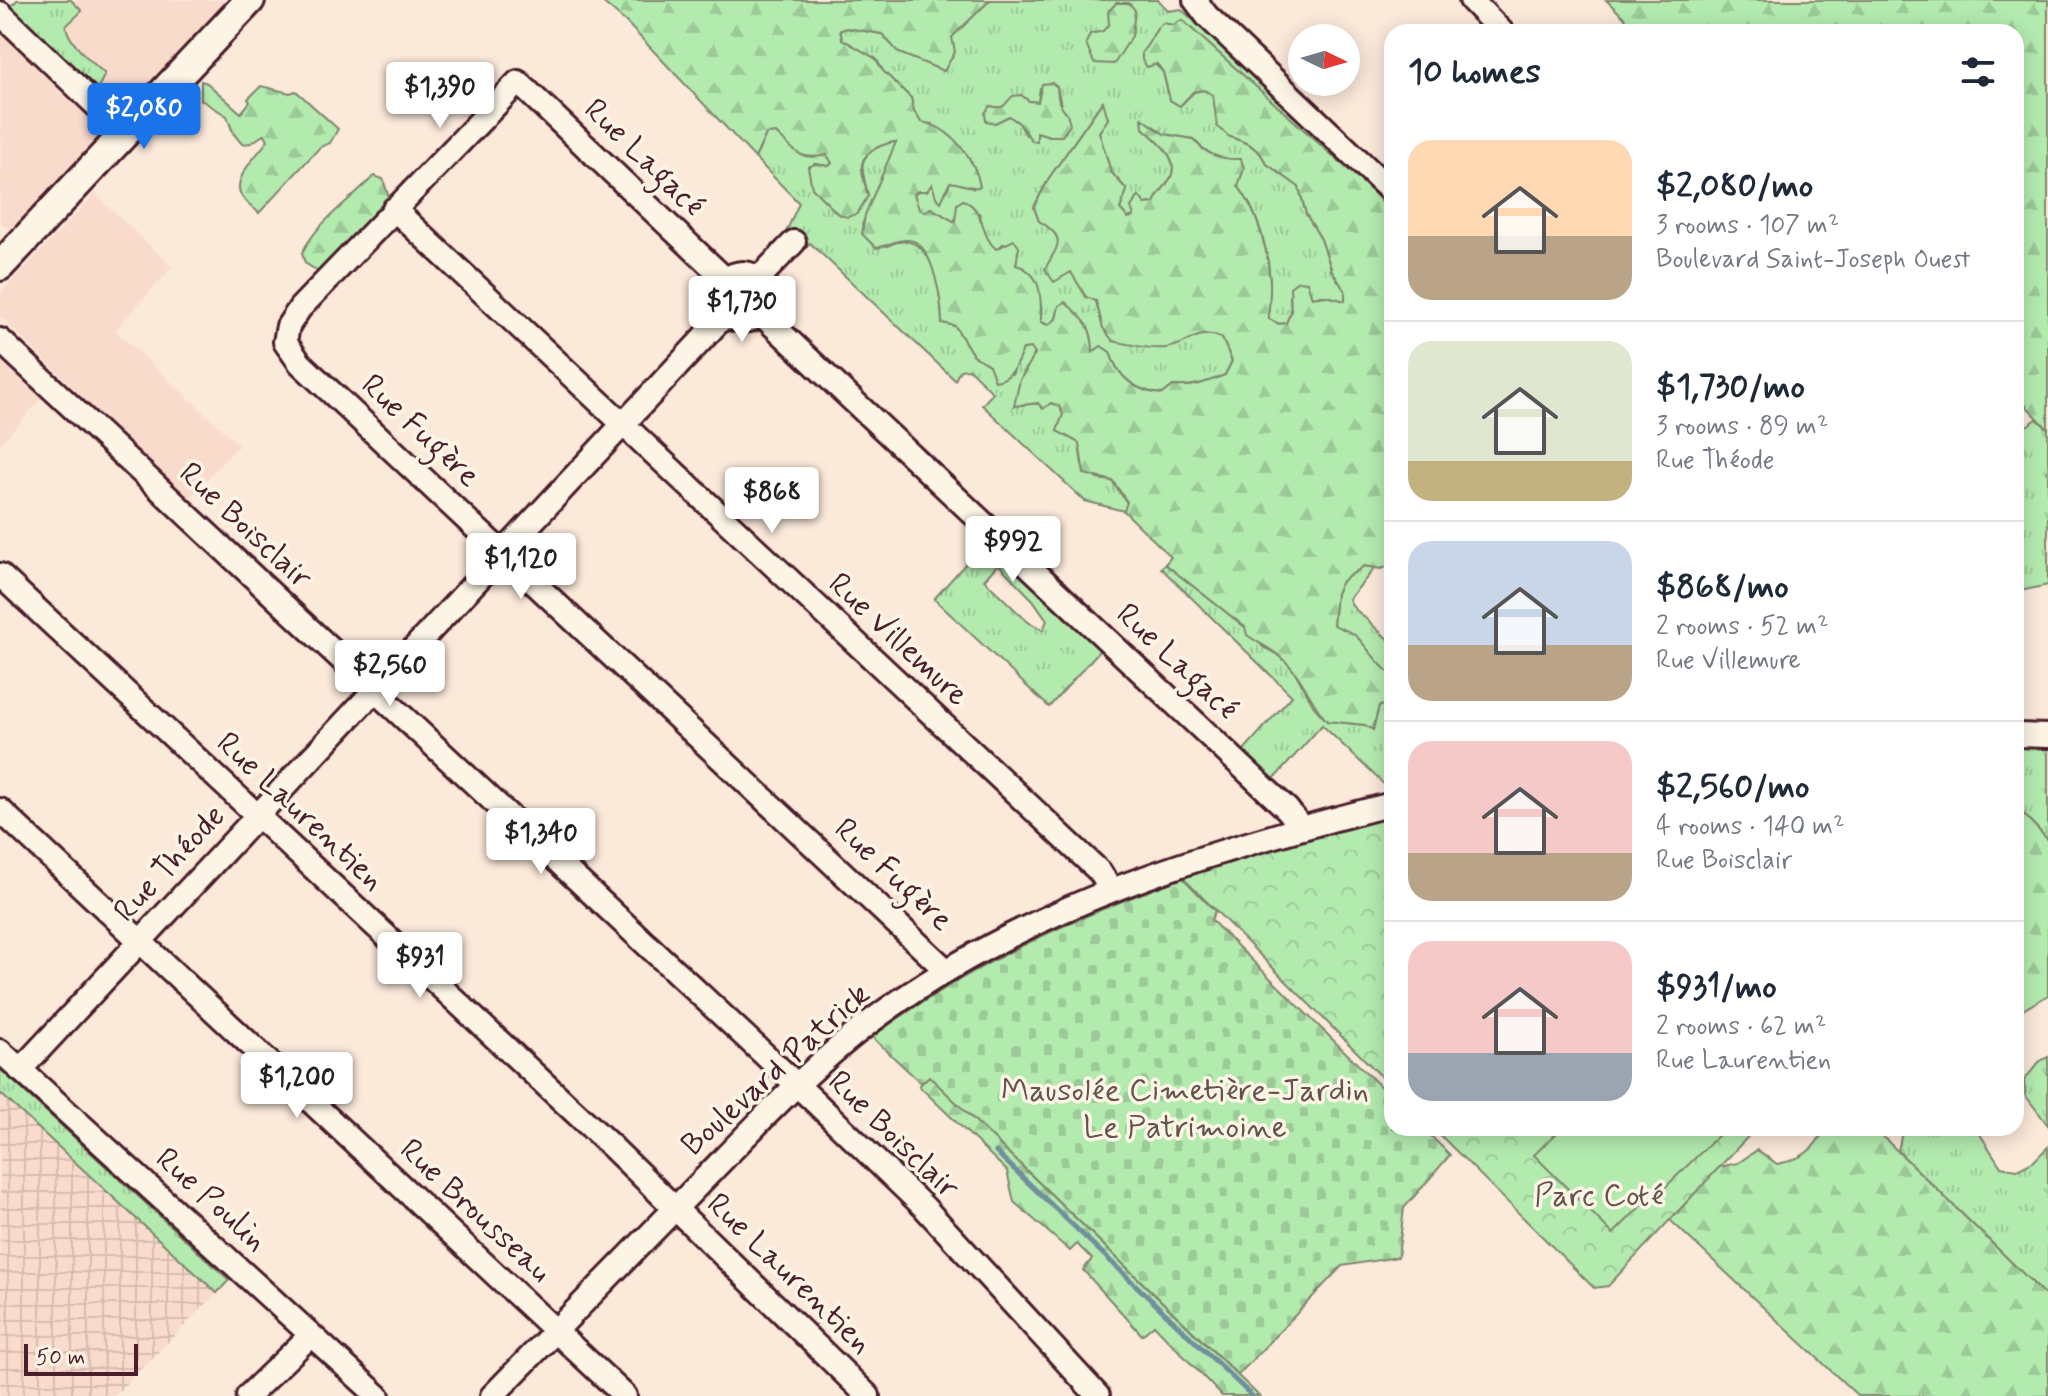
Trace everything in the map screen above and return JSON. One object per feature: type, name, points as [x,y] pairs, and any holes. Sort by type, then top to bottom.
[{"type":"main road","points":[[0,266],[250,0]]},
{"type":"street","points":[[1195,0],[1207,16],[1384,184]]},
{"type":"street","points":[[1471,0],[1494,24]]},
{"type":"street","points":[[0,13],[125,133]]},
{"type":"street","name":"Rue Fugère","points":[[518,82],[300,308],[288,326],[285,342],[300,363],[946,970]]},
{"type":"street","name":"Rue Lagacé","points":[[518,82],[726,280]]},
{"type":"street","name":"Rue Villemure","points":[[394,209],[1100,872],[1111,890]]},
{"type":"street","points":[[759,278],[794,242]]},
{"type":"street","points":[[744,272],[759,278],[767,292],[761,314],[748,321],[732,319],[719,300],[719,291],[726,280],[744,272]]},
{"type":"street","name":"Rue Théode","points":[[20,1070],[726,314]]},
{"type":"street","name":"Rue Lagacé","points":[[761,314],[1287,809],[1302,828]]},
{"type":"street","name":"Rue Boisclair","points":[[0,340],[924,1207],[1098,1396]]},
{"type":"street","name":"Rue Laurentien","points":[[0,575],[676,1208],[868,1396]]},
{"type":"street","points":[[2024,735],[2048,736]]},
{"type":"street","name":"Boulevard Patrick","points":[[492,1396],[797,1085],[858,1032],[946,970],[1029,925],[1111,890],[1302,828],[1384,806]]},
{"type":"street","name":"Rue Brousseau","points":[[0,810],[625,1396]]},
{"type":"street","name":"Rue Poulin","points":[[0,1051],[378,1396]]},
{"type":"street","points":[[248,1396],[311,1335]]},
{"type":"shaded area","points":[[17,0],[229,0],[124,110],[114,108],[10,7]]},
{"type":"shaded area","points":[[1,28],[97,121],[100,129],[97,140],[11,231],[0,221]]},
{"type":"shaded area","points":[[95,194],[172,267],[115,330],[239,445],[187,500],[0,316],[0,294]]},
{"type":"shaded area","points":[[0,355],[44,396],[0,444]]},
{"type":"shaded area","points":[[0,1087],[220,1290],[114,1396],[0,1396]]},
{"type":"green space","points":[[17,0],[71,0],[82,11],[66,26],[76,46],[105,74],[98,88],[94,89],[10,7]]},
{"type":"green space","points":[[600,0],[990,0],[952,37],[955,52],[944,71],[899,53],[882,34],[847,28],[840,30],[842,39],[876,59],[883,71],[911,98],[921,122],[951,137],[967,155],[978,176],[980,187],[950,182],[941,202],[932,184],[927,191],[918,191],[914,194],[919,209],[925,212],[931,208],[955,222],[957,204],[963,200],[970,204],[996,249],[1014,240],[1019,247],[1016,265],[1036,280],[1041,322],[1048,325],[1056,319],[1059,306],[1065,302],[1086,324],[1093,352],[1101,346],[1110,352],[1123,376],[1145,391],[1163,394],[1173,386],[1206,382],[1225,375],[1232,361],[1222,338],[1214,335],[1199,336],[1173,347],[1159,348],[1113,341],[1103,328],[1096,301],[1086,297],[1071,272],[1054,282],[1045,269],[1058,242],[1054,232],[1039,221],[1034,207],[1049,178],[1103,101],[1108,119],[1099,132],[1111,172],[1127,190],[1120,209],[1128,218],[1134,216],[1131,207],[1139,196],[1145,204],[1154,203],[1172,174],[1171,159],[1143,128],[1142,118],[1164,134],[1193,139],[1214,155],[1241,159],[1244,168],[1238,186],[1256,218],[1267,256],[1269,319],[1279,324],[1286,323],[1291,312],[1290,287],[1298,281],[1307,282],[1312,298],[1326,296],[1345,301],[1345,291],[1332,271],[1321,239],[1306,214],[1299,187],[1267,164],[1249,144],[1228,136],[1217,126],[1213,95],[1204,90],[1193,92],[1180,106],[1170,100],[1163,72],[1157,64],[1147,67],[1142,60],[1142,52],[1163,23],[1173,25],[1182,20],[1375,194],[1384,205],[1384,568],[1364,566],[1342,581],[1336,593],[1333,624],[1354,635],[1384,668],[1384,705],[1379,706],[1373,730],[1365,725],[1327,721],[1284,660],[1247,635],[1245,627],[1165,564],[1171,557],[1124,511],[1127,502],[1113,481],[1084,474],[1079,443],[1057,431],[1063,414],[1059,406],[1051,403],[1043,409],[1038,403],[1014,406],[1020,380],[1035,354],[1031,348],[1023,349],[1010,374],[995,381],[989,365],[973,355],[955,326],[942,323],[935,278],[920,246],[903,240],[876,248],[862,234],[865,215],[896,142],[878,147],[865,157],[862,174],[868,196],[857,214],[847,217],[838,214],[812,188],[808,167],[815,164],[829,166],[832,163],[827,155],[809,157],[798,153],[776,133],[766,134],[755,158],[626,22]]},
{"type":"green space","points":[[990,0],[1158,0],[1169,11],[1181,9],[1384,197],[1384,205],[1182,20],[1173,25],[1163,23],[1157,29],[1142,52],[1163,72],[1170,100],[1180,106],[1194,92],[1204,90],[1213,95],[1217,114],[1228,136],[1249,144],[1267,164],[1299,187],[1306,214],[1321,239],[1332,271],[1345,291],[1345,301],[1326,296],[1290,297],[1291,312],[1286,323],[1279,324],[1268,319],[1270,281],[1267,256],[1261,231],[1238,186],[1244,168],[1210,153],[1193,139],[1164,134],[1143,119],[1143,128],[1171,159],[1172,174],[1154,203],[1145,204],[1139,196],[1134,217],[1128,218],[1120,209],[1127,190],[1111,172],[1099,132],[1108,118],[1102,102],[1049,178],[1034,207],[1039,221],[1049,228],[1058,241],[1052,257],[1071,272],[1096,301],[1103,328],[1167,348],[1194,336],[1215,335],[1222,338],[1232,361],[1225,375],[1206,382],[1173,386],[1163,394],[1129,382],[1110,352],[1093,353],[1091,335],[1085,324],[1075,316],[1059,306],[1056,319],[1048,325],[1041,322],[1041,304],[1024,268],[1016,265],[1003,244],[996,250],[988,242],[979,213],[957,213],[955,222],[931,208],[925,213],[918,209],[914,193],[932,183],[947,191],[950,182],[972,188],[932,124],[921,123],[911,98],[883,71],[876,59],[842,39],[840,30],[847,28],[882,34],[899,53],[944,71],[952,37]],"holes":[[[1057,87],[1062,110],[1050,136],[1037,132],[1026,135],[1019,123],[1009,116],[995,123],[990,106],[1000,108],[1021,95],[1029,101],[1038,102],[1040,88]]]},
{"type":"green space","points":[[1606,0],[2048,0],[2048,429],[2024,404],[2024,24],[1631,24]]},
{"type":"green space","points":[[1116,3],[1129,3],[1135,10],[1132,36],[1114,64],[1094,63],[1086,43],[1090,34],[1103,31],[1109,24],[1108,12]]},
{"type":"green space","points":[[201,81],[241,113],[250,102],[248,99],[261,86],[290,93],[296,91],[338,129],[330,143],[320,147],[259,213],[243,198],[239,188],[243,174],[268,140],[265,134],[251,143],[242,144],[233,133],[227,116],[201,100]]},
{"type":"green space","points":[[1052,83],[1057,87],[1059,102],[1067,113],[1070,125],[1062,136],[1037,132],[1037,142],[1032,141],[1019,123],[1009,116],[995,123],[986,121],[985,113],[990,106],[1002,107],[1013,96],[1021,95],[1029,101],[1038,102],[1042,84]]},
{"type":"green space","points":[[776,133],[807,153],[827,155],[832,162],[829,166],[815,164],[812,188],[838,214],[868,196],[862,167],[866,156],[878,147],[897,142],[862,225],[887,246],[903,242],[915,244],[924,252],[936,278],[942,323],[955,326],[973,355],[1012,374],[1023,349],[1031,347],[1035,353],[1020,380],[1015,405],[1051,403],[1059,406],[1064,414],[1060,423],[1079,443],[1082,464],[1097,479],[1112,481],[1127,503],[1124,511],[1085,501],[982,405],[993,393],[969,369],[960,370],[955,380],[810,243],[805,248],[787,230],[799,203],[755,158],[766,134]]},
{"type":"green space","points":[[374,176],[383,179],[389,198],[319,272],[305,263],[302,253],[316,231]]},
{"type":"green space","points":[[2037,419],[2048,429],[2048,585],[2024,590],[2024,428]]},
{"type":"green space","points":[[985,542],[1100,650],[1049,707],[934,599]],"holes":[[[998,564],[1033,600],[1047,620],[1043,630],[1028,622],[984,580]]]},
{"type":"green space","points":[[1165,564],[1245,627],[1263,647],[1282,657],[1295,672],[1314,707],[1327,721],[1365,725],[1379,706],[1384,705],[1384,784],[1322,725],[1273,780],[1243,751],[1292,696],[1161,568]]},
{"type":"green space","points":[[1364,566],[1375,568],[1349,599],[1353,607],[1384,636],[1384,669],[1358,638],[1333,625],[1336,593],[1342,581]]},
{"type":"green space","points":[[2024,746],[2048,748],[2048,840],[2024,814]]},
{"type":"green space","points":[[2024,814],[2048,840],[2048,995],[2024,1009]]},
{"type":"green space","points":[[1384,819],[1384,1079],[1183,878]]},
{"type":"green space","name":"Mausolée Cimetière-Jardin Le Patrimoine","points":[[1183,878],[1215,911],[1211,920],[1384,1090],[1384,1136],[1431,1136],[1450,1155],[1404,1208],[1398,1257],[1342,1266],[1238,1375],[929,1076],[921,1083],[872,1037],[908,1011],[983,966],[1101,910]]},
{"type":"green space","points":[[2048,1057],[2048,1125],[2025,1095],[2024,1080],[2039,1062]]},
{"type":"green space","points":[[0,1069],[229,1280],[217,1293],[0,1093]]},
{"type":"green space","points":[[929,1076],[1259,1396],[1222,1396],[1154,1325],[1142,1335],[1083,1270],[1092,1259],[1077,1244],[1070,1251],[1014,1202],[1007,1171],[919,1086]]},
{"type":"green space","name":"Parc Coté","points":[[1441,1136],[1749,1136],[1608,1286],[1594,1288]]},
{"type":"green space","points":[[1554,1136],[1718,1136],[1613,1234],[1534,1155]]},
{"type":"green space","points":[[1820,1136],[1882,1136],[2048,1298],[2048,1396],[1858,1396],[1670,1220],[1719,1167],[1738,1163],[1757,1150],[1777,1164],[1793,1160]]},
{"type":"green space","points":[[1901,1136],[1981,1136],[2001,1167],[2017,1170],[2033,1162],[2048,1147],[2048,1298],[1898,1151]]},
{"type":"waterway","points":[[996,1152],[1252,1396]]}]
